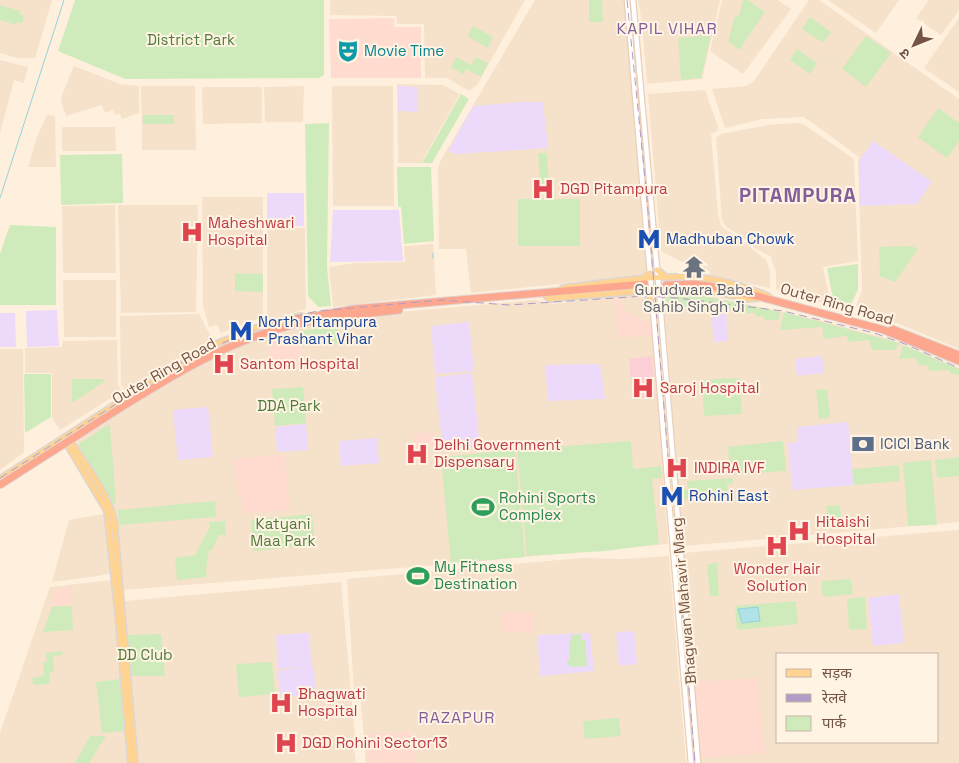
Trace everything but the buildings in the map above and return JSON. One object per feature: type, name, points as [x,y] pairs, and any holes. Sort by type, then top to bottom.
[{"type":"highway","points":[[667,282],[716,287],[764,297]]},
{"type":"highway","name":"Outer Ring Road","points":[[0,479],[160,378],[215,348],[254,333],[300,321],[356,312],[646,285]]},
{"type":"highway","name":"Outer Ring Road","points":[[764,297],[886,326],[959,354]]},
{"type":"highway","name":"Outer Ring Road","points":[[764,297],[884,330],[959,362]]},
{"type":"highway","name":"Outer Ring Road","points":[[0,486],[161,382],[193,364],[255,336],[300,321]]},
{"type":"main road","points":[[627,0],[650,273],[646,285],[652,302]]},
{"type":"main road","name":"Bhagwan Mahavir Marg","points":[[633,0],[698,763]]},
{"type":"main road","points":[[657,270],[667,282]]},
{"type":"main road","points":[[646,285],[658,278],[667,282]]},
{"type":"main road","points":[[546,295],[557,288],[606,283],[646,281],[647,288],[646,285],[606,283]]},
{"type":"main road","points":[[646,285],[659,290],[694,287],[748,299],[764,297]]},
{"type":"main road","name":"Bhagwan Mahavir Marg","points":[[646,285],[652,302],[691,763]]},
{"type":"main road","points":[[688,292],[694,287]]},
{"type":"main road","name":"Outer Ring Road","points":[[0,479],[28,459],[102,413],[188,361],[236,336],[266,324],[311,314],[349,308],[356,312]]},
{"type":"main road","name":"Outer Ring Road","points":[[0,486],[192,368],[239,345],[299,326],[356,312]]},
{"type":"main road","points":[[236,336],[239,345]]},
{"type":"main road","points":[[188,361],[192,368]]},
{"type":"main road","points":[[102,413],[106,420]]},
{"type":"main road","points":[[69,443],[111,510],[116,534],[135,763]]},
{"type":"main road","points":[[28,459],[30,468]]},
{"type":"main road","points":[[96,487],[107,511],[109,524],[131,763]]},
{"type":"shaded area","points":[[0,0],[52,0],[35,58],[17,58],[0,53]]},
{"type":"shaded area","points":[[330,0],[525,0],[477,85],[469,91],[447,78],[425,78],[424,24],[397,24],[396,16],[330,15]]},
{"type":"shaded area","points":[[535,0],[624,0],[648,272],[646,275],[471,293],[466,249],[439,249],[438,168]]},
{"type":"shaded area","points":[[638,0],[720,0],[702,79],[647,84],[642,23]]},
{"type":"shaded area","points":[[722,0],[778,0],[791,9],[743,74],[710,51]]},
{"type":"shaded area","points":[[809,0],[819,0],[959,99],[959,349],[856,306],[862,290],[859,157],[803,117],[762,119],[725,128],[712,89],[746,86],[754,81]]},
{"type":"shaded area","points":[[828,0],[899,0],[876,33]]},
{"type":"shaded area","points":[[929,0],[959,0],[959,10],[941,35],[916,18]]},
{"type":"shaded area","points":[[394,18],[395,27],[421,27],[421,78],[331,78],[329,19]]},
{"type":"shaded area","points":[[959,18],[959,92],[924,68]]},
{"type":"shaded area","points":[[0,60],[28,67],[24,83],[14,80],[0,133]]},
{"type":"shaded area","points":[[74,66],[120,84],[139,86],[139,113],[122,119],[120,114],[115,115],[113,110],[105,113],[102,105],[66,116],[61,101]]},
{"type":"shaded area","points":[[397,84],[443,85],[460,94],[421,163],[398,163]]},
{"type":"shaded area","points":[[141,86],[195,86],[196,150],[142,150]]},
{"type":"shaded area","points":[[304,86],[303,122],[265,122],[264,87]]},
{"type":"shaded area","points":[[332,86],[393,86],[394,206],[333,206]]},
{"type":"shaded area","points":[[398,86],[418,87],[417,112],[398,111]]},
{"type":"shaded area","points":[[202,87],[262,87],[262,123],[203,124]]},
{"type":"shaded area","points":[[705,90],[719,130],[711,134],[718,214],[721,226],[766,260],[770,271],[770,288],[705,274],[661,251],[648,94]]},
{"type":"shaded area","points":[[543,102],[548,148],[456,154],[448,151],[473,106]]},
{"type":"shaded area","points":[[47,115],[55,116],[56,167],[28,167],[37,137]]},
{"type":"shaded area","name":"PITAMPURA","points":[[803,124],[854,159],[858,261],[823,267],[831,305],[776,289],[776,272],[770,256],[755,248],[740,235],[726,227],[722,220],[716,138],[721,134],[768,125]]},
{"type":"shaded area","points":[[62,127],[115,127],[116,151],[62,151]]},
{"type":"shaded area","points":[[873,141],[932,182],[917,204],[859,206],[859,161]]},
{"type":"shaded area","points":[[267,193],[304,193],[304,226],[267,227]]},
{"type":"shaded area","points":[[202,197],[263,197],[263,317],[221,333],[217,325],[209,327],[203,306]]},
{"type":"shaded area","points":[[115,205],[116,273],[63,273],[62,206]]},
{"type":"shaded area","points":[[118,205],[198,205],[196,312],[121,313]]},
{"type":"shaded area","points":[[333,210],[399,210],[403,261],[330,262]]},
{"type":"shaded area","points":[[267,228],[305,228],[306,309],[267,320]]},
{"type":"shaded area","points":[[433,244],[436,295],[333,307],[329,267],[355,263],[405,262],[404,246]]},
{"type":"shaded area","points":[[63,280],[116,280],[116,337],[64,337]]},
{"type":"shaded area","points":[[641,293],[651,304],[668,544],[438,565],[123,590],[115,512],[77,449],[77,441],[174,379],[205,362],[247,343],[311,325],[365,315],[535,300],[553,304]]},
{"type":"shaded area","points":[[679,294],[705,295],[822,321],[892,340],[959,368],[959,522],[683,546],[664,304],[665,297]]},
{"type":"shaded area","points":[[615,298],[620,298],[625,311],[651,324],[652,335],[618,338]]},
{"type":"shaded area","points":[[57,310],[59,346],[27,347],[26,311]]},
{"type":"shaded area","points":[[0,313],[15,313],[16,347],[0,347]]},
{"type":"shaded area","points":[[726,313],[728,341],[714,342],[711,314]]},
{"type":"shaded area","points":[[199,314],[212,339],[125,391],[121,384],[120,316]]},
{"type":"shaded area","points":[[469,322],[474,371],[435,374],[431,326]]},
{"type":"shaded area","points":[[298,332],[302,367],[269,370],[269,340]]},
{"type":"shaded area","points":[[117,340],[118,385],[122,391],[60,430],[52,418],[52,373],[25,373],[25,348],[62,347],[63,341]]},
{"type":"shaded area","points":[[0,349],[23,349],[24,452],[0,470]]},
{"type":"shaded area","points":[[652,356],[655,398],[633,398],[629,359]]},
{"type":"shaded area","points":[[822,356],[824,373],[797,376],[795,359]]},
{"type":"shaded area","points":[[600,364],[605,399],[548,401],[545,365]]},
{"type":"shaded area","points":[[472,373],[480,447],[443,451],[435,377]]},
{"type":"shaded area","points":[[208,407],[213,457],[178,460],[173,410]]},
{"type":"shaded area","points":[[848,422],[854,485],[792,490],[788,443],[798,442],[797,427]]},
{"type":"shaded area","points":[[306,424],[308,450],[277,452],[275,427]]},
{"type":"shaded area","points":[[433,432],[434,445],[414,447],[413,434]]},
{"type":"shaded area","points":[[377,438],[379,463],[341,466],[339,441]]},
{"type":"shaded area","points":[[285,454],[290,510],[243,514],[242,496],[238,496],[234,459]]},
{"type":"shaded area","points":[[105,514],[111,574],[52,582],[69,520]]},
{"type":"shaded area","points":[[959,530],[959,763],[700,763],[683,553]]},
{"type":"shaded area","points":[[669,556],[686,763],[366,763],[360,692],[354,692],[347,579],[582,558],[625,559]]},
{"type":"shaded area","points":[[112,580],[114,602],[341,582],[356,763],[0,763],[0,733],[50,587]]},
{"type":"shaded area","points":[[70,588],[71,604],[50,606],[56,589]]},
{"type":"shaded area","points":[[899,594],[904,643],[873,646],[868,598]]},
{"type":"shaded area","points":[[533,612],[534,632],[503,632],[501,613]]},
{"type":"shaded area","points":[[634,631],[637,664],[619,666],[616,632]]},
{"type":"shaded area","points":[[309,633],[316,695],[281,697],[277,671],[306,667],[278,669],[276,635]]},
{"type":"shaded area","points":[[590,633],[594,671],[540,676],[537,635]]},
{"type":"shaded area","points":[[757,678],[765,753],[698,759],[693,682]]},
{"type":"shaded area","points":[[412,731],[415,763],[369,763],[367,735]]},
{"type":"green space","name":"District Park","points":[[75,0],[324,0],[324,75],[319,78],[125,79],[58,51]]},
{"type":"green space","points":[[589,0],[602,0],[603,22],[589,22]]},
{"type":"green space","points":[[743,0],[748,0],[765,12],[739,50],[728,41],[735,16],[739,16]]},
{"type":"green space","points":[[0,5],[21,11],[20,14],[24,16],[22,23],[17,22],[16,25],[0,20]]},
{"type":"green space","points":[[810,17],[831,32],[823,43],[802,29]]},
{"type":"green space","points":[[473,26],[493,37],[488,48],[467,36]]},
{"type":"green space","points":[[711,35],[701,78],[681,80],[678,38]]},
{"type":"green space","points":[[866,36],[891,53],[866,87],[842,69]]},
{"type":"green space","points":[[797,49],[817,63],[810,74],[790,60]]},
{"type":"green space","points":[[456,57],[471,65],[476,57],[488,63],[481,77],[466,69],[463,74],[451,67]]},
{"type":"green space","points":[[461,94],[469,99],[432,163],[422,163]]},
{"type":"green space","points":[[938,108],[959,123],[959,141],[947,158],[918,137]]},
{"type":"green space","points":[[143,115],[174,115],[174,124],[143,124]]},
{"type":"green space","points":[[329,123],[327,267],[331,306],[318,307],[308,296],[305,124]]},
{"type":"green space","points":[[538,153],[547,153],[549,186],[540,187]]},
{"type":"green space","points":[[122,154],[123,203],[61,205],[60,155]]},
{"type":"green space","points":[[397,167],[431,167],[434,241],[404,244],[401,207],[398,207]]},
{"type":"green space","points":[[518,199],[580,199],[580,246],[518,246]]},
{"type":"green space","points":[[10,225],[56,227],[56,305],[0,305],[0,254]]},
{"type":"green space","points":[[911,246],[918,249],[895,282],[880,276],[879,247]]},
{"type":"green space","points":[[858,264],[858,290],[851,304],[833,299],[827,268]]},
{"type":"green space","points":[[235,273],[263,274],[263,292],[235,291]]},
{"type":"green space","points":[[667,296],[705,296],[781,312],[778,320],[765,320],[763,316],[756,317],[755,313],[738,313],[737,309],[701,311],[700,306],[683,308],[683,305],[665,306]]},
{"type":"green space","points":[[784,312],[899,343],[896,350],[872,350],[869,340],[848,342],[847,336],[824,339],[822,327],[780,330]]},
{"type":"green space","points":[[338,325],[339,343],[303,346],[302,331]]},
{"type":"green space","points":[[903,345],[959,369],[959,375],[951,374],[949,370],[929,371],[928,365],[919,366],[916,358],[899,359]]},
{"type":"green space","points":[[24,374],[51,374],[51,417],[25,433]]},
{"type":"green space","points":[[739,378],[742,414],[704,416],[702,380]]},
{"type":"green space","points":[[72,379],[104,379],[104,382],[72,403]]},
{"type":"green space","name":"DDA Park","points":[[303,387],[306,423],[275,426],[272,389]]},
{"type":"green space","points":[[827,389],[830,418],[819,419],[816,390]]},
{"type":"green space","points":[[109,424],[116,503],[113,504],[79,448],[79,444]]},
{"type":"green space","points":[[631,441],[633,469],[661,466],[662,478],[652,479],[659,544],[605,551],[527,556],[517,450]]},
{"type":"green space","points":[[783,441],[786,471],[730,475],[728,447]]},
{"type":"green space","name":"Rohini Sports Complex","points":[[515,450],[525,557],[451,563],[441,457]]},
{"type":"green space","points":[[959,457],[959,476],[937,478],[935,460]]},
{"type":"green space","points":[[931,460],[937,525],[908,526],[903,463]]},
{"type":"green space","points":[[899,465],[900,481],[854,485],[852,469]]},
{"type":"green space","points":[[733,478],[733,483],[727,484],[728,495],[681,500],[680,490],[688,489],[687,481]]},
{"type":"green space","points":[[215,501],[216,517],[119,525],[118,510]]},
{"type":"green space","points":[[840,505],[842,528],[828,529],[826,506]]},
{"type":"green space","name":"Katyani Maa Park","points":[[312,514],[315,545],[254,551],[251,520]]},
{"type":"green space","points":[[225,521],[226,535],[219,535],[213,549],[209,551],[206,569],[207,577],[177,580],[175,558],[195,555],[210,527],[209,522]]},
{"type":"green space","points":[[717,562],[719,596],[710,596],[707,565]]},
{"type":"green space","points":[[851,579],[853,594],[823,597],[821,581]]},
{"type":"green space","points":[[865,597],[867,629],[849,630],[847,599]]},
{"type":"green space","points":[[796,601],[798,624],[737,630],[735,606]]},
{"type":"green space","points":[[72,606],[73,630],[43,632],[52,607]]},
{"type":"green space","name":"DD Club","points":[[161,634],[165,676],[128,676],[125,635]]},
{"type":"green space","points":[[581,634],[582,640],[585,640],[587,666],[567,666],[567,660],[570,659],[569,641],[571,640],[571,635]]},
{"type":"green space","points":[[62,651],[63,655],[53,656],[54,672],[49,673],[50,684],[33,685],[32,678],[44,676],[43,662],[47,662],[46,653]]},
{"type":"green space","points":[[272,662],[275,694],[239,697],[236,664]]},
{"type":"green space","points":[[120,679],[124,731],[102,733],[96,682]]},
{"type":"green space","points":[[619,718],[621,736],[585,739],[583,721]]},
{"type":"green space","points":[[90,736],[106,736],[89,763],[75,763]]},
{"type":"water","points":[[758,607],[760,621],[742,623],[738,609]]},
{"type":"waterway","points":[[0,198],[64,0]]},
{"type":"waterway","points":[[433,253],[433,258]]},
{"type":"railway","points":[[627,0],[647,199],[669,469]]},
{"type":"railway","points":[[0,478],[174,367],[204,351],[263,326],[318,311],[442,300],[509,305],[645,296],[677,298],[783,311],[874,333],[905,344],[959,368]]},
{"type":"railway","points":[[676,532],[695,763]]},
{"type":"place","name":"Movie Time","points":[[348,51]]},
{"type":"place","name":"DGD Pitampura","points":[[543,189]]},
{"type":"place","name":"Maheshwari Hospital","points":[[192,232]]},
{"type":"place","name":"Madhuban Chowk","points":[[649,239]]},
{"type":"place","name":"Gurudwara Baba Sahib Singh Ji","points":[[694,267]]},
{"type":"place","name":"North Pitampura - Prashant Vihar","points":[[241,331]]},
{"type":"place","name":"Santom Hospital","points":[[224,364]]},
{"type":"place","name":"Saroj Hospital","points":[[643,388]]},
{"type":"place","name":"ICICI Bank","points":[[863,444]]},
{"type":"place","name":"Delhi Government Dispensary","points":[[417,454]]},
{"type":"place","name":"INDIRA IVF","points":[[677,468]]},
{"type":"place","name":"Rohini East","points":[[672,496]]},
{"type":"place","name":"Rohini Sports Complex","points":[[483,507]]},
{"type":"place","name":"Hitaishi Hospital","points":[[799,531]]},
{"type":"place","name":"Wonder Hair Solution","points":[[777,546]]},
{"type":"place","name":"My Fitness Destination","points":[[418,576]]},
{"type":"place","name":"Bhagwati Hospital","points":[[281,703]]},
{"type":"place","name":"DGD Rohini Sector13","points":[[286,743]]},
{"type":"district","name":"KAPIL VIHAR","points":[[667,28]]},
{"type":"district","name":"PITAMPURA","points":[[798,195]]},
{"type":"district","name":"RAZAPUR","points":[[457,717]]}]
